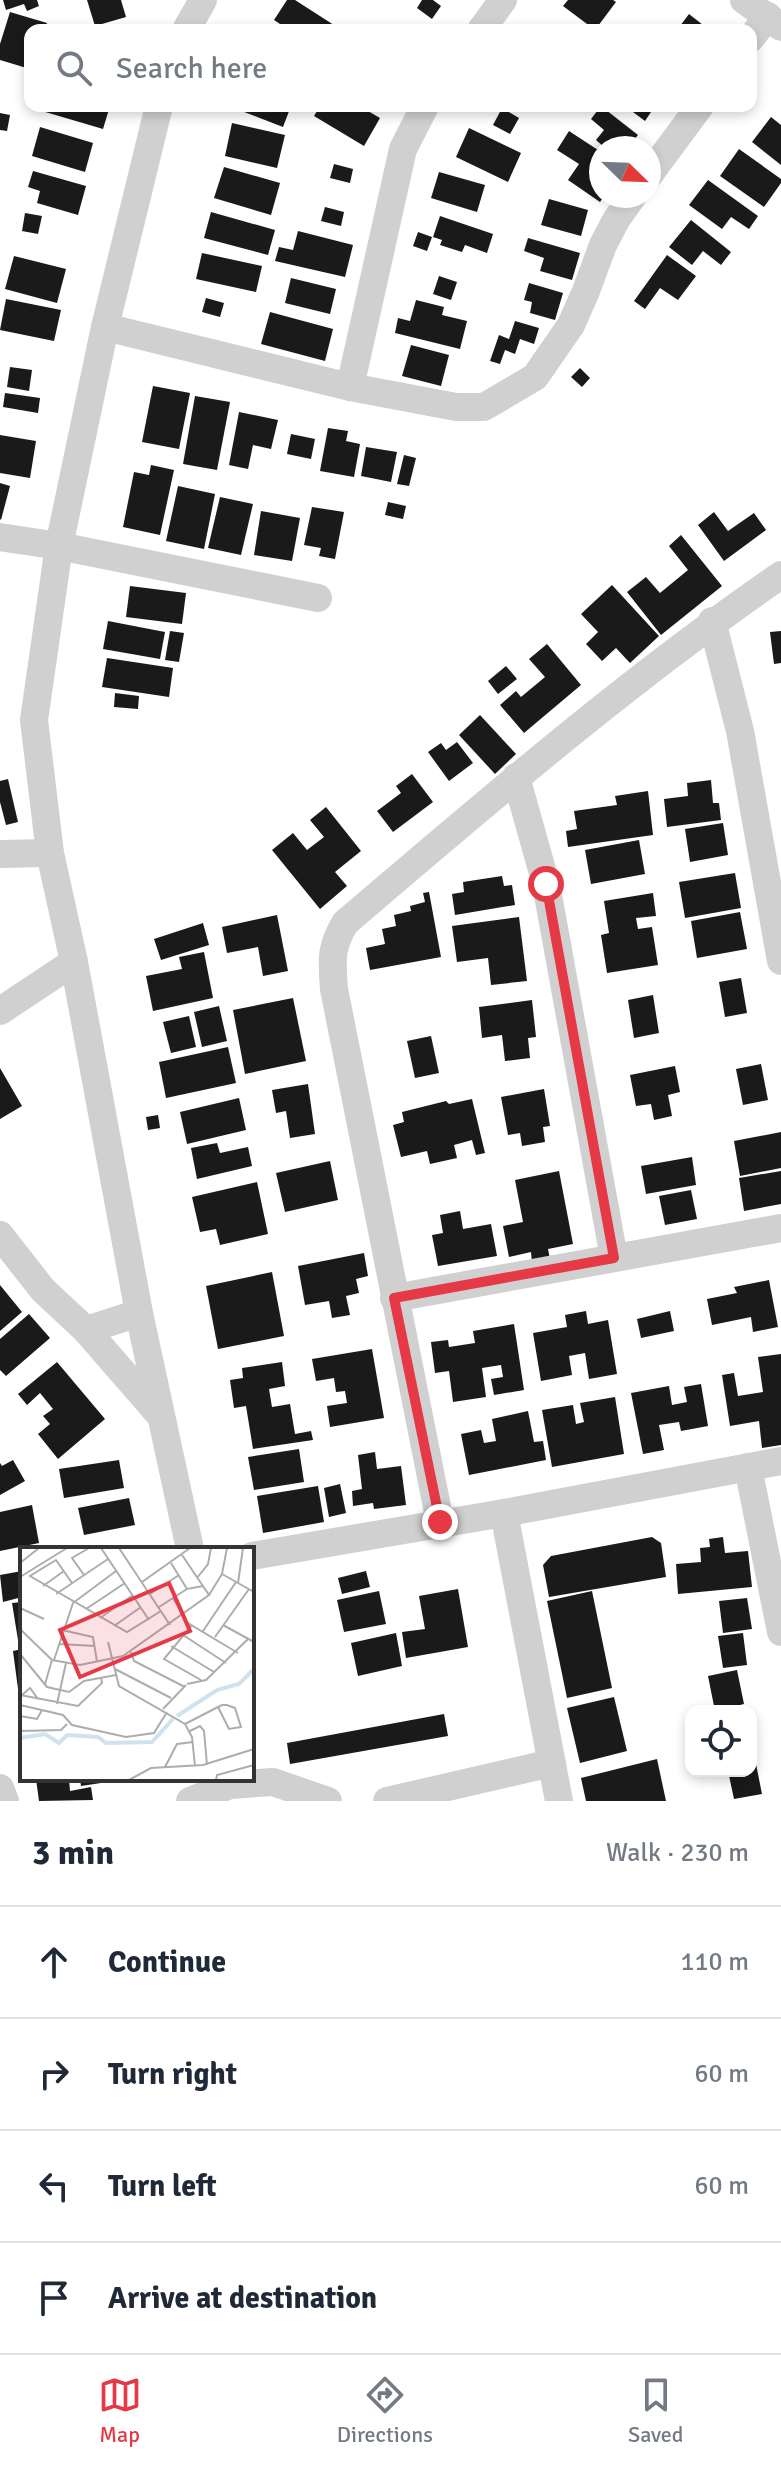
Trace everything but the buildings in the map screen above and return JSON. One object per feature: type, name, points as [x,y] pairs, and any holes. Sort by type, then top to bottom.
[{"type":"street","points":[[189,24],[203,0]]},
{"type":"street","points":[[485,24],[503,0]]},
{"type":"street","points":[[158,112],[105,327],[59,546],[34,720],[50,853],[74,962],[139,1313],[190,1547]]},
{"type":"street","points":[[350,387],[403,149],[422,112]]},
{"type":"street","points":[[661,159],[696,112]]},
{"type":"street","points":[[105,327],[350,387],[456,407],[484,407],[535,377],[571,325],[603,245],[624,208]]},
{"type":"street","points":[[0,537],[318,598]]},
{"type":"street","points":[[440,1522],[334,989],[334,942],[345,923],[516,777],[712,621],[781,575]]},
{"type":"street","points":[[712,621],[740,731],[781,961]]},
{"type":"street","points":[[516,777],[546,884],[614,1258]]},
{"type":"street","points":[[0,854],[50,853]]},
{"type":"street","points":[[0,1011],[74,962]]},
{"type":"street","points":[[394,1298],[781,1228]]},
{"type":"street","points":[[0,1235],[43,1290],[86,1330],[161,1416]]},
{"type":"street","points":[[86,1330],[139,1313]]},
{"type":"street","points":[[254,1556],[781,1461]]},
{"type":"street","points":[[748,1467],[781,1632]]},
{"type":"street","points":[[504,1513],[559,1801]]},
{"type":"street","points":[[387,1801],[552,1763]]},
{"type":"street","points":[[190,1801],[231,1788],[273,1782],[328,1801]]},
{"type":"street","points":[[0,1788],[5,1801]]},
{"type":"route","points":[[440,1522],[394,1298],[614,1258],[546,884]]}]
